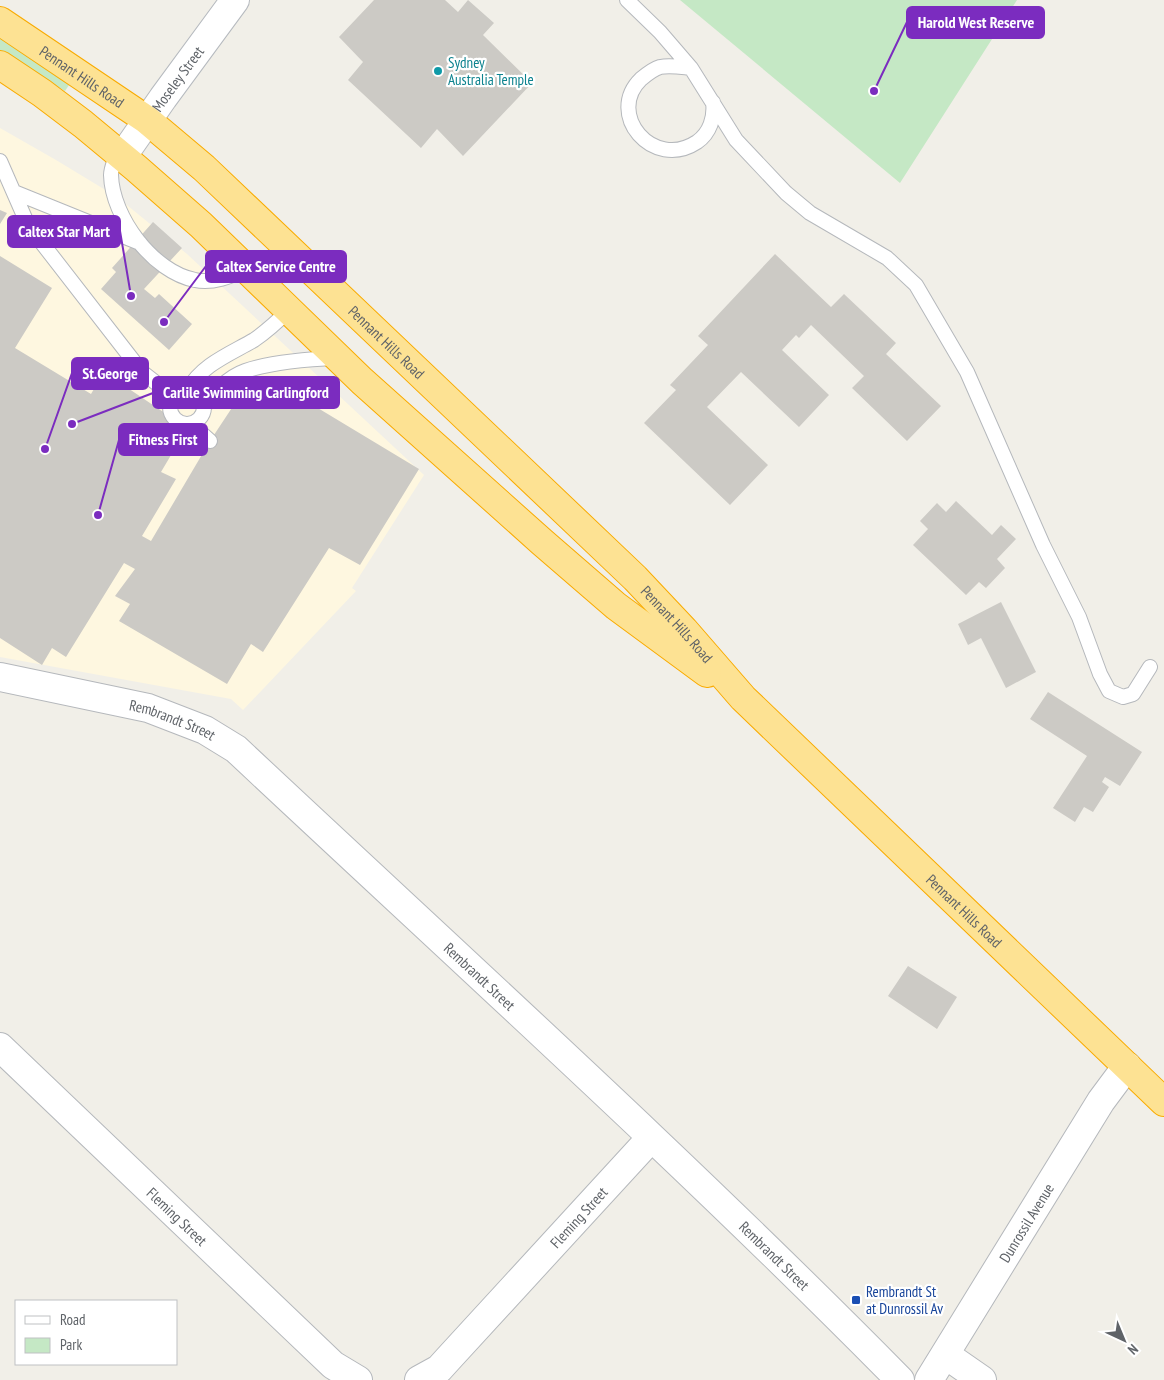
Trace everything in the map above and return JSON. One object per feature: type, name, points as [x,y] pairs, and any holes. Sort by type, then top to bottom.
[{"type":"highway","name":"Pennant Hills Road","points":[[0,21],[147,120],[204,168],[635,578],[684,630],[743,698],[1164,1102]]},
{"type":"highway","name":"Pennant Hills Road","points":[[0,66],[83,124],[201,225],[369,388],[616,606],[743,698]]},
{"type":"street","name":"Moseley Street","points":[[120,155],[235,0]]},
{"type":"street","name":"Rembrandt Street","points":[[0,677],[148,708],[205,730],[236,749],[651,1138],[854,1333],[900,1380]]},
{"type":"street","name":"Fleming Street","points":[[0,1047],[333,1365],[358,1380]]},
{"type":"street","name":"Dunrossil Avenue","points":[[929,1380],[1102,1101],[1126,1066]]},
{"type":"street","name":"Fleming Street","points":[[419,1380],[439,1369],[651,1138]]},
{"type":"street","points":[[946,1355],[982,1380]]},
{"type":"lane","points":[[627,0],[660,32],[691,68],[736,140],[786,193],[810,213],[887,258],[916,285],[967,372],[1043,545],[1079,617],[1100,674],[1109,691],[1123,697],[1133,694],[1150,667]]},
{"type":"lane","points":[[691,68],[660,67],[647,73],[637,83],[631,95],[629,109],[631,123],[638,135],[648,144],[661,150],[675,151],[689,147],[700,140],[709,128],[714,115],[712,101]]},
{"type":"lane","points":[[120,155],[111,173],[115,201],[130,230],[153,259],[177,274],[196,281],[225,278],[247,269]]},
{"type":"lane","points":[[0,162],[28,225],[142,372],[174,397]]},
{"type":"lane","points":[[14,192],[141,243]]},
{"type":"lane","points":[[188,390],[196,376],[255,339],[290,310]]},
{"type":"lane","points":[[204,407],[201,397],[188,390],[182,391],[174,397],[170,407],[174,418],[183,423],[193,423],[201,417],[204,407],[216,390],[244,372],[307,360],[339,358]]},
{"type":"lane","points":[[193,423],[210,441]]},
{"type":"shaded area","points":[[0,128],[117,197],[187,254],[424,475],[352,588],[356,591],[243,710],[231,699],[0,657]]},
{"type":"green space","points":[[680,0],[1017,0],[900,183]]},
{"type":"green space","points":[[0,37],[71,82],[65,91],[0,51]]},
{"type":"building","name":"Sydney Australia Temple","points":[[374,0],[445,0],[458,12],[468,0],[494,23],[483,35],[532,83],[463,156],[437,129],[421,148],[348,80],[363,62],[339,37]]},
{"type":"building","points":[[0,210],[7,213],[0,224]]},
{"type":"building","points":[[153,222],[182,248],[144,289],[155,298],[159,294],[192,324],[169,350],[101,289],[116,272],[112,268]]},
{"type":"building","points":[[775,254],[831,307],[844,294],[896,343],[886,354],[941,406],[907,441],[852,388],[864,376],[811,325],[799,338],[796,335],[782,350],[829,395],[799,427],[741,372],[707,407],[768,465],[730,505],[644,423],[676,390],[670,385],[708,345],[698,336]]},
{"type":"building","points":[[0,256],[52,288],[15,348],[91,394],[104,372],[187,428],[161,472],[176,479],[142,536],[151,541],[210,441],[247,385],[260,392],[268,378],[419,469],[360,565],[329,548],[263,652],[251,644],[227,684],[119,621],[130,604],[115,596],[135,569],[124,563],[66,657],[52,648],[42,665],[0,638]]},
{"type":"building","points":[[956,501],[992,535],[1001,525],[1016,539],[997,559],[1005,568],[986,588],[979,582],[966,595],[913,545],[928,529],[920,521],[937,503],[946,512]]},
{"type":"building","points":[[1001,602],[1036,672],[1006,688],[981,638],[968,645],[958,624]]},
{"type":"building","points":[[1048,692],[1142,752],[1120,786],[1105,777],[1102,782],[1109,787],[1093,812],[1084,807],[1075,822],[1053,808],[1087,756],[1030,719]]},
{"type":"building","points":[[908,966],[957,997],[937,1029],[888,996]]},
{"type":"place","name":"Sydney Australia Temple","points":[[438,71]]},
{"type":"place","name":"Harold West Reserve","points":[[874,91]]},
{"type":"place","name":"Caltex Star Mart","points":[[131,296]]},
{"type":"place","name":"Caltex Service Centre","points":[[164,322]]},
{"type":"place","name":"Carlile Swimming Carlingford","points":[[72,424]]},
{"type":"place","name":"St.George","points":[[45,449]]},
{"type":"place","name":"Fitness First","points":[[98,515]]},
{"type":"place","name":"Rembrandt St at Dunrossil Av","points":[[856,1300]]}]
